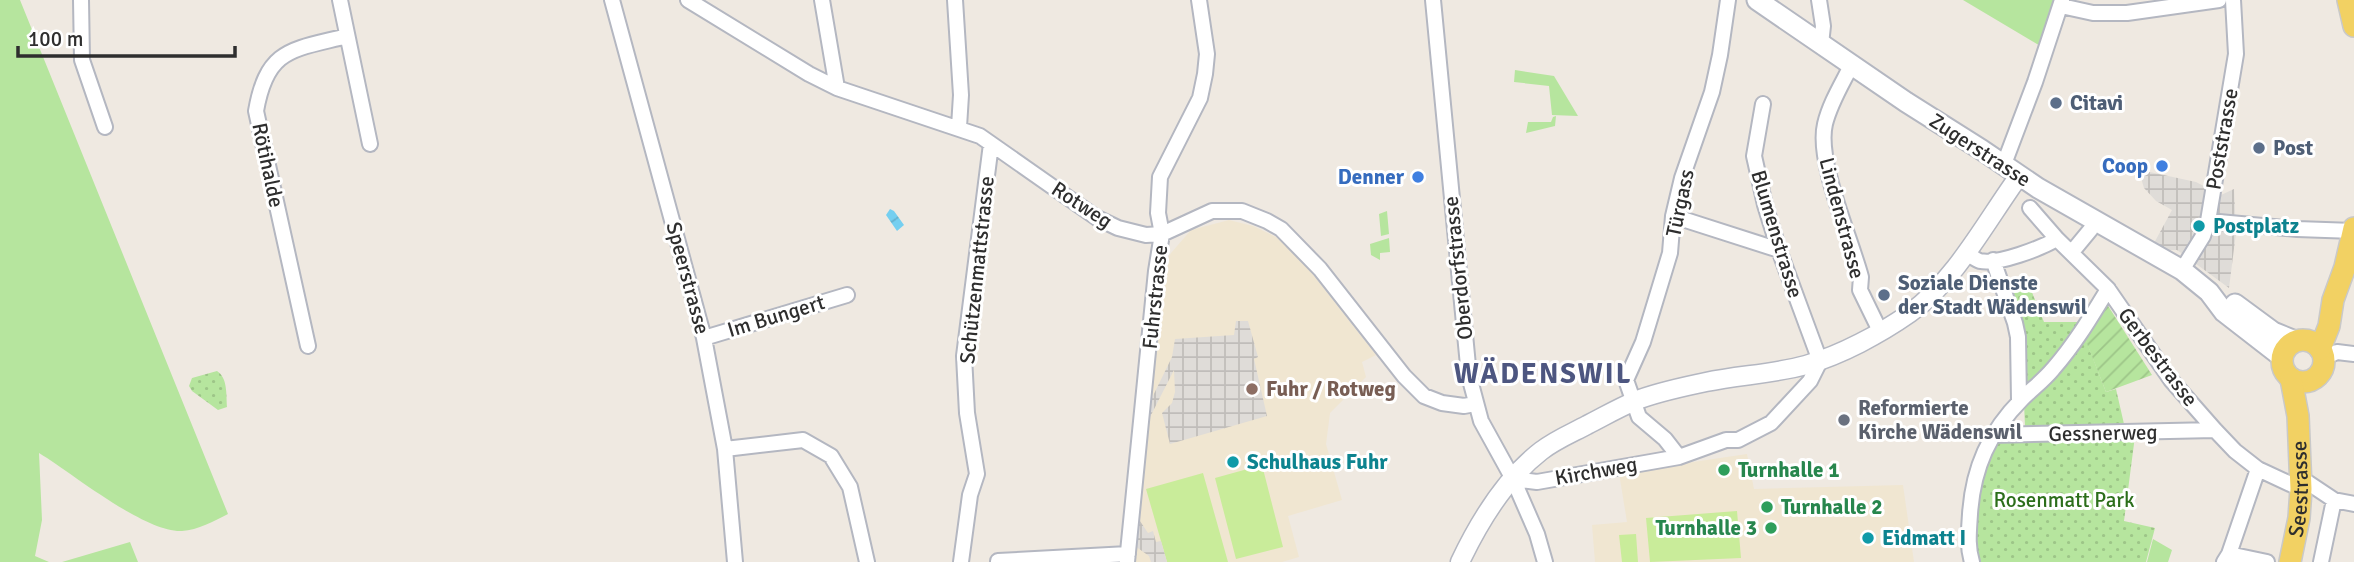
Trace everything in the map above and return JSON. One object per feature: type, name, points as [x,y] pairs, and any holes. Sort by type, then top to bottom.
[{"type":"main road","name":"Zugerstrasse","points":[[1757,0],[2011,170],[2182,270],[2209,292],[2231,302],[2273,332],[2305,349]]},
{"type":"main road","points":[[2348,0],[2354,26]]},
{"type":"main road","points":[[2301,380],[2322,369],[2305,349],[2333,300],[2354,230]]},
{"type":"main road","name":"Seestrasse","points":[[2290,562],[2299,518],[2301,483],[2298,416],[2301,380],[2282,367],[2305,349]]},
{"type":"street","points":[[81,0],[82,60],[105,127]]},
{"type":"street","points":[[340,0],[370,144]]},
{"type":"street","name":"Speerstrasse","points":[[612,0],[704,338],[725,449],[735,562]]},
{"type":"street","name":"Rotweg","points":[[688,0],[809,74],[837,88],[980,136],[1097,218],[1132,233],[1162,234],[1212,211],[1242,211],[1267,221],[1281,229],[1320,269],[1404,376],[1424,396],[1442,403],[1464,406],[1475,404]]},
{"type":"street","points":[[822,0],[837,88]]},
{"type":"street","points":[[955,0],[961,94],[959,127]]},
{"type":"street","name":"Fuhrstrasse","points":[[1127,558],[1162,234],[1158,213],[1160,177],[1200,99],[1207,54],[1199,0]]},
{"type":"street","name":"Türgass","points":[[1633,402],[1626,380],[1643,342],[1671,253],[1673,216],[1682,178],[1712,92],[1728,0]]},
{"type":"street","points":[[1819,0],[1823,26],[1821,44]]},
{"type":"street","points":[[1460,562],[1480,525],[1513,479],[1530,460],[1553,443],[1633,402],[1706,382],[1793,368],[1819,361],[1880,331],[1910,313],[1925,300],[1966,253],[2011,170],[2014,141],[2062,3],[2094,13],[2127,13],[2219,0]]},
{"type":"street","name":"Poststrasse","points":[[2182,270],[2203,236],[2208,221],[2236,54],[2234,0]]},
{"type":"street","name":"Oberdorfstrasse","points":[[1437,3],[1462,319],[1475,404],[1480,421],[1513,479],[1545,562]]},
{"type":"street","name":"Rötihalde","points":[[307,346],[256,111],[261,87],[274,63],[296,49],[347,36]]},
{"type":"street","name":"Lindenstrasse","points":[[1852,64],[1835,97],[1825,125],[1823,144],[1837,203],[1861,278],[1860,290],[1880,331]]},
{"type":"street","name":"Blumenstrasse","points":[[1763,104],[1754,156],[1779,250],[1819,361]]},
{"type":"street","name":"Schützenmattstrasse","points":[[961,562],[970,495],[977,474],[967,413],[964,356],[991,144]]},
{"type":"street","name":"Gerbestrasse","points":[[2030,208],[2108,289],[2171,380],[2235,451],[2258,469],[2301,483],[2334,500],[2354,505]]},
{"type":"street","points":[[1673,216],[1779,250]]},
{"type":"street","points":[[2208,221],[2297,229],[2354,230]]},
{"type":"street","points":[[2072,252],[2091,229]]},
{"type":"street","points":[[1966,253],[1980,261],[1993,260],[2022,255],[2057,239]]},
{"type":"street","points":[[1993,260],[2018,337],[2019,401]]},
{"type":"street","points":[[1972,562],[1968,550],[1971,496],[1982,453],[1992,435],[2019,401],[2052,370],[2077,339],[2108,289]]},
{"type":"street","name":"Im Bungert","points":[[704,338],[847,295]]},
{"type":"street","points":[[2305,349],[2354,354]]},
{"type":"street","name":"Kirchweg","points":[[1513,479],[1537,482],[1679,457],[1726,440],[1738,440],[1771,423],[1810,381],[1819,361]]},
{"type":"street","name":"Kirchweg","points":[[1633,402],[1639,417],[1665,439],[1679,457]]},
{"type":"street","name":"Gessnerweg","points":[[1992,435],[2215,430]]},
{"type":"street","points":[[725,449],[803,440],[831,456],[850,487],[867,562]]},
{"type":"street","points":[[2258,469],[2227,558],[2267,562]]},
{"type":"street","points":[[2321,562],[2334,500]]},
{"type":"street","points":[[998,561],[1127,558]]},
{"type":"shaded area","name":"Postplatz","points":[[2145,171],[2196,182],[2221,195],[2234,189],[2236,233],[2229,288],[2177,250],[2153,245],[2172,210],[2156,201],[2144,188],[2141,173]]},
{"type":"shaded area","name":"Fuhr / Rotweg","points":[[1229,220],[1253,226],[1276,237],[1300,258],[1376,355],[1362,362],[1366,377],[1330,413],[1326,444],[1342,500],[1288,516],[1299,557],[1282,562],[1134,562],[1161,287],[1166,262],[1191,230]]},
{"type":"shaded area","points":[[1236,321],[1248,321],[1258,357],[1254,359],[1267,416],[1170,444],[1162,413],[1172,403],[1175,392],[1174,370],[1148,421],[1150,402],[1172,357],[1175,339],[1234,335]]},
{"type":"shaded area","points":[[1747,454],[1754,489],[1903,485],[1914,562],[1595,562],[1592,525],[1627,522],[1619,473]]},
{"type":"shaded area","points":[[1138,518],[1148,533],[1153,531],[1156,542],[1161,541],[1167,562],[1151,562],[1149,556],[1135,546]]},
{"type":"green space","points":[[0,0],[20,0],[228,514],[194,529],[167,529],[129,512],[39,453],[42,520],[35,556],[49,562],[0,562]]},
{"type":"green space","points":[[1963,0],[2062,0],[2047,50]]},
{"type":"green space","points":[[1515,70],[1554,76],[1578,116],[1552,115],[1549,86],[1514,82]]},
{"type":"green space","points":[[1556,116],[1555,126],[1526,133],[1528,122],[1551,122]]},
{"type":"green space","points":[[1387,211],[1389,234],[1381,236],[1379,214]]},
{"type":"green space","points":[[1389,238],[1390,252],[1380,253],[1380,260],[1371,255],[1370,244]]},
{"type":"green space","points":[[2029,285],[2044,322],[2079,322],[2106,392],[2116,389],[2124,424],[2025,427],[2021,328],[2008,291]]},
{"type":"green space","points":[[2105,301],[2152,375],[2106,392],[2084,336]]},
{"type":"green space","points":[[217,371],[225,382],[227,407],[218,410],[189,386],[192,378]]},
{"type":"green space","name":"Rosenmatt Park","points":[[2135,436],[2124,521],[2155,528],[2146,562],[1980,562],[1974,550],[1982,469],[1998,439]]},
{"type":"green space","points":[[1262,465],[1283,547],[1236,559],[1215,478]]},
{"type":"green space","points":[[1203,473],[1228,562],[1167,562],[1146,489]]},
{"type":"green space","points":[[1737,511],[1741,558],[1650,562],[1646,518]]},
{"type":"green space","points":[[1636,534],[1638,562],[1622,562],[1619,535]]},
{"type":"green space","points":[[2153,539],[2172,550],[2168,562],[2147,562]]},
{"type":"green space","points":[[130,542],[138,562],[62,562]]},
{"type":"water","points":[[890,209],[904,225],[897,231],[886,215]]},
{"type":"place","name":"Citavi","points":[[2056,103]]},
{"type":"place","name":"Post","points":[[2259,148]]},
{"type":"place","name":"Coop","points":[[2162,166]]},
{"type":"place","name":"Denner","points":[[1418,177]]},
{"type":"place","name":"Postplatz","points":[[2199,226]]},
{"type":"place","name":"Soziale Dienste der Stadt Wädenswil","points":[[1884,295]]},
{"type":"place","name":"Fuhr / Rotweg","points":[[1252,389]]},
{"type":"place","name":"Reformierte Kirche Wädenswil","points":[[1844,420]]},
{"type":"place","name":"Schulhaus Fuhr","points":[[1233,462]]},
{"type":"place","name":"Turnhalle 1","points":[[1724,470]]},
{"type":"place","name":"Turnhalle 2","points":[[1767,507]]},
{"type":"place","name":"Turnhalle 3","points":[[1771,528]]},
{"type":"place","name":"Eidmatt I","points":[[1868,538]]},
{"type":"district","name":"WÄDENSWIL","points":[[1543,373]]}]
